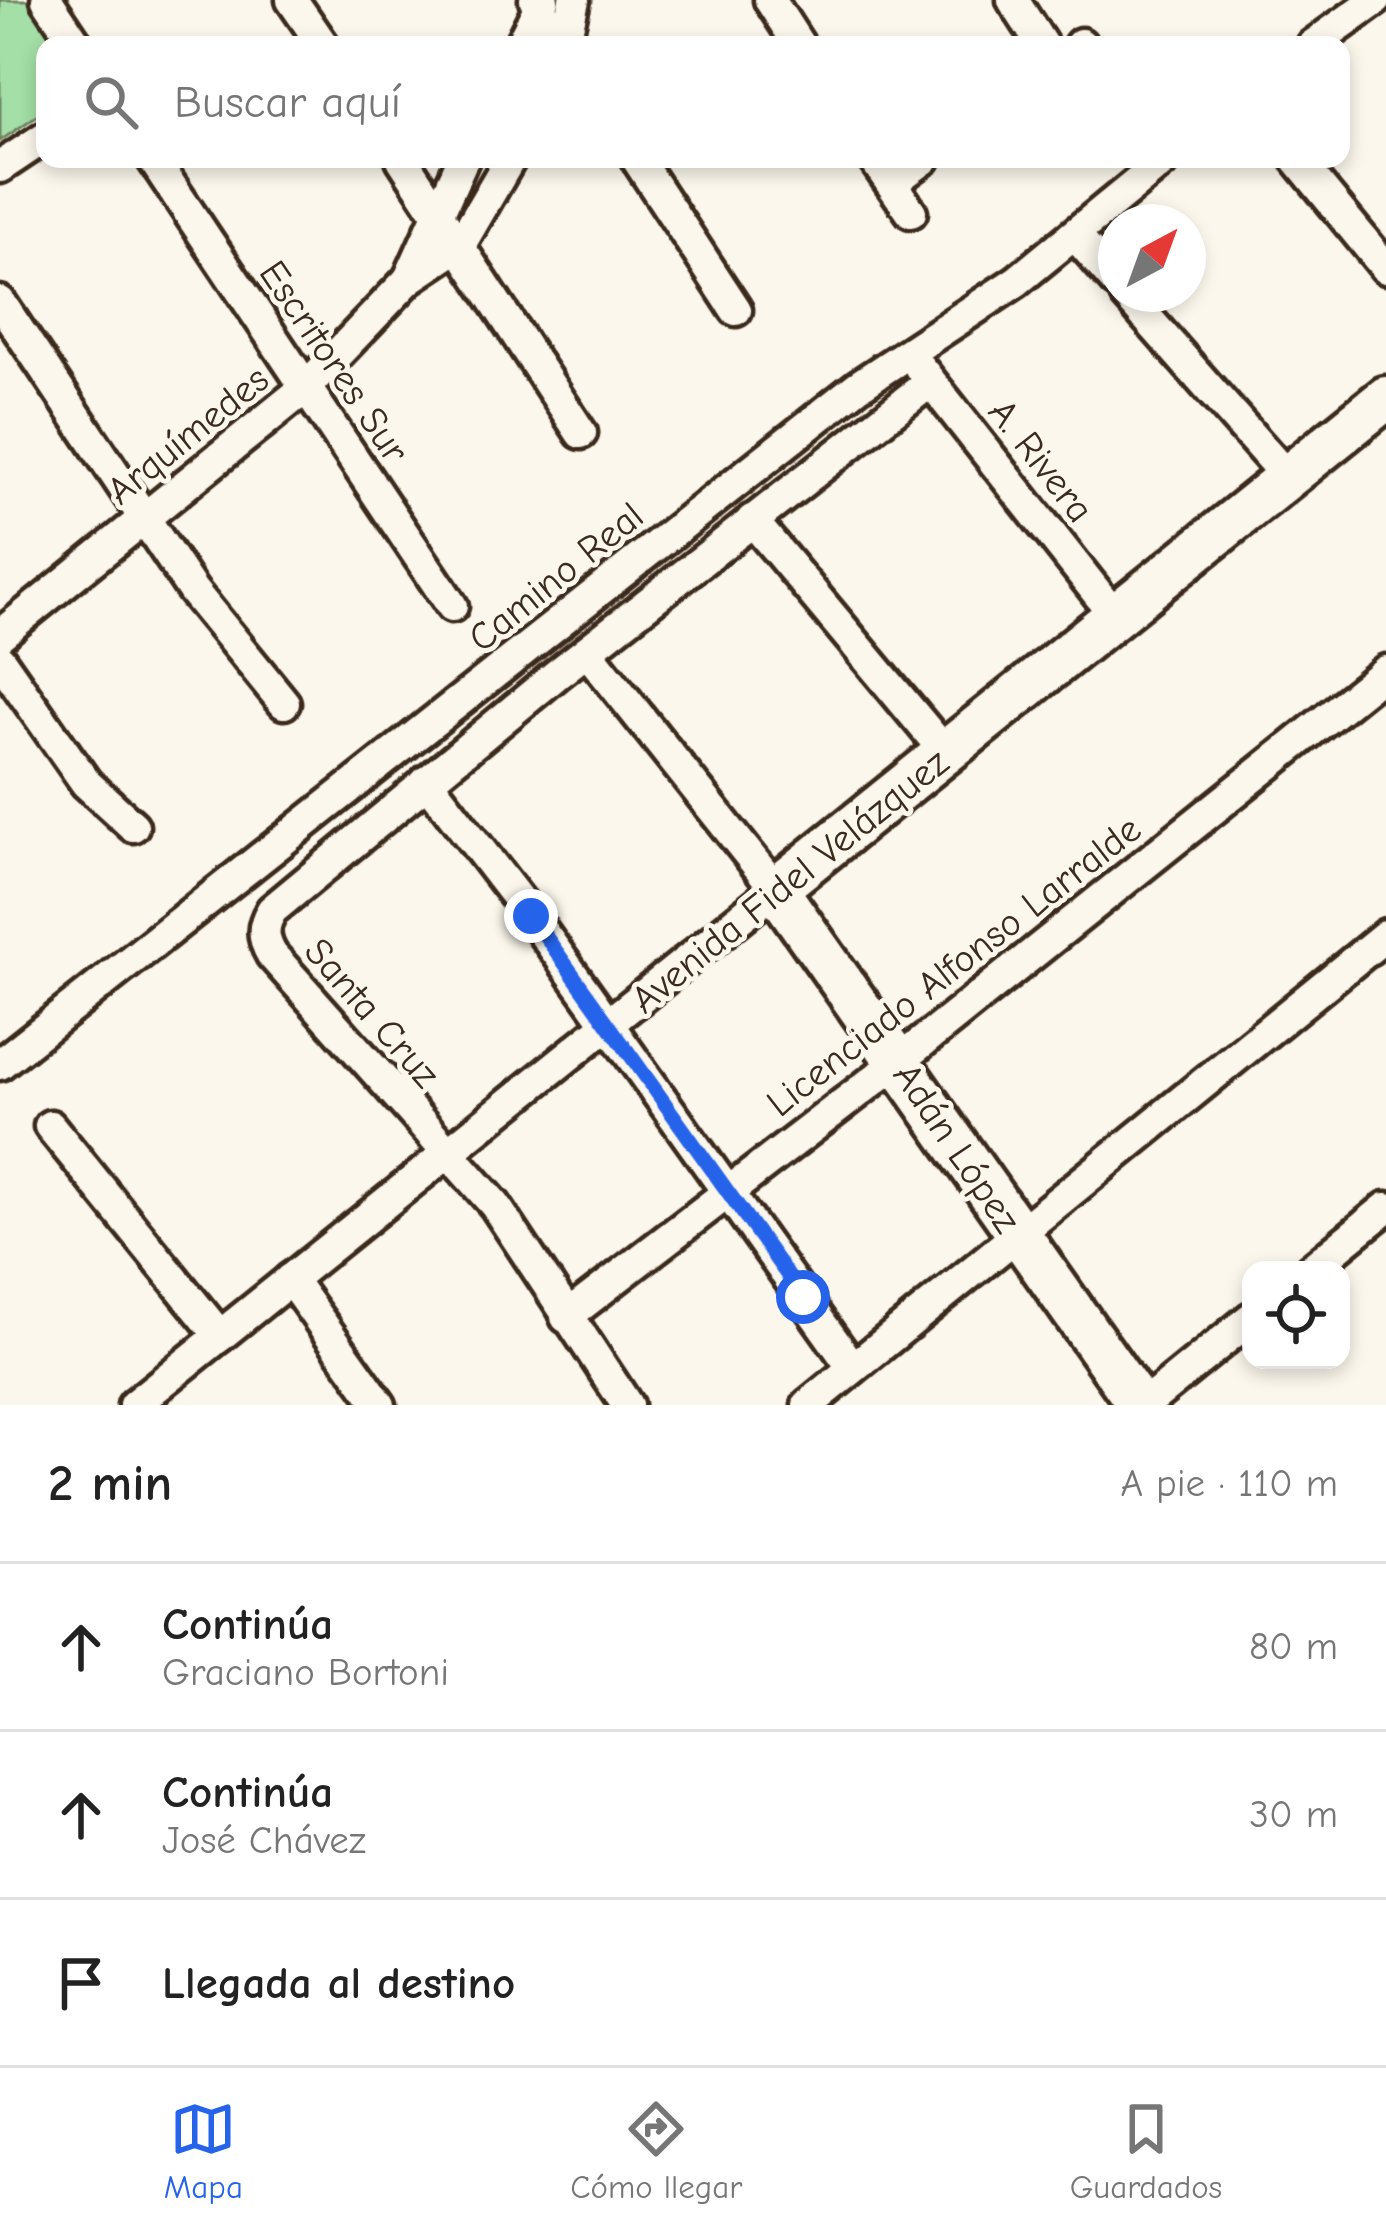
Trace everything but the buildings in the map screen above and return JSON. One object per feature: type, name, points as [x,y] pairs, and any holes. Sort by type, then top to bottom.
[{"type":"street","points":[[47,0],[71,36]]},
{"type":"street","points":[[292,0],[317,36]]},
{"type":"street","points":[[565,36],[574,0]]},
{"type":"street","points":[[770,0],[793,36]]},
{"type":"street","points":[[1012,0],[1036,36]]},
{"type":"street","points":[[1326,36],[1376,0]]},
{"type":"street","points":[[539,2],[558,36]]},
{"type":"street","points":[[524,36],[539,2]]},
{"type":"street","points":[[0,166],[36,143]]},
{"type":"street","name":"Escritores Sur","points":[[159,168],[452,606]]},
{"type":"street","points":[[408,168],[581,433]]},
{"type":"street","name":"Arquímedes","points":[[409,279],[436,208],[458,168]]},
{"type":"street","name":"Arquímedes","points":[[0,635],[305,388],[409,279],[460,245],[505,168]]},
{"type":"street","points":[[644,168],[736,310]]},
{"type":"street","name":"Camino Real","points":[[0,1064],[225,882],[906,351],[990,301],[1155,168]]},
{"type":"street","points":[[1304,168],[1386,268]]},
{"type":"street","points":[[883,171],[911,212]]},
{"type":"street","points":[[1075,235],[1098,261]]},
{"type":"street","points":[[0,302],[227,638],[284,703]]},
{"type":"street","points":[[1142,312],[1288,478]]},
{"type":"street","name":"A. Rivera","points":[[906,351],[1117,618]]},
{"type":"street","name":"Camino Real","points":[[272,910],[586,651],[930,382]]},
{"type":"street","name":"Avenida Fidel Velázquez","points":[[134,1405],[1386,398]]},
{"type":"street","points":[[752,520],[946,753]]},
{"type":"street","points":[[586,651],[776,890]]},
{"type":"street","points":[[0,660],[86,783],[133,826]]},
{"type":"street","name":"Licenciado Alfonso Larralde","points":[[566,1317],[900,1060],[1386,671]]},
{"type":"street","points":[[427,781],[609,1025],[853,1368]]},
{"type":"street","name":"Adán López","points":[[776,890],[1142,1405]]},
{"type":"street","name":"Santa Cruz","points":[[272,910],[263,932],[272,955],[495,1205],[627,1405]]},
{"type":"street","points":[[808,1405],[1386,935]]},
{"type":"street","points":[[50,1126],[220,1336]]},
{"type":"street","points":[[1321,1261],[1386,1208]]},
{"type":"street","points":[[290,1279],[380,1405]]},
{"type":"street","points":[[1142,1405],[1242,1325]]},
{"type":"green space","points":[[0,0],[29,0],[53,36],[36,36],[36,116],[0,141]]},
{"type":"route","points":[[531,916],[803,1297]]}]
